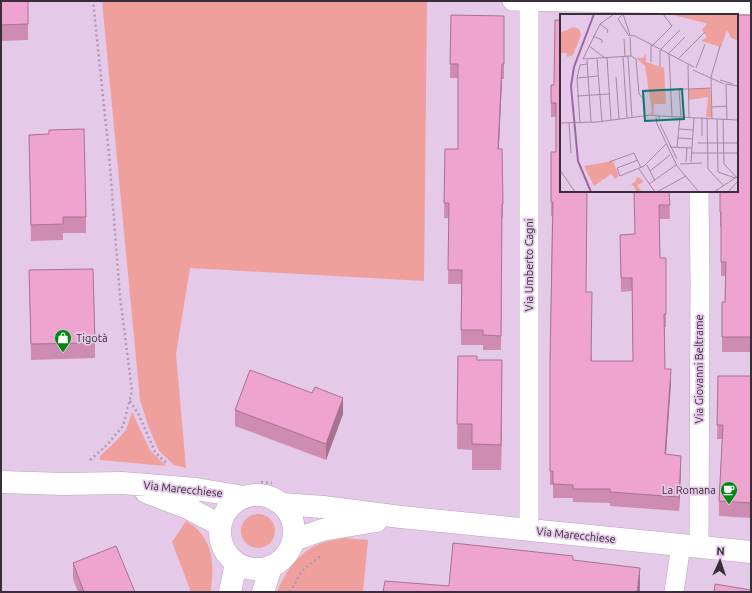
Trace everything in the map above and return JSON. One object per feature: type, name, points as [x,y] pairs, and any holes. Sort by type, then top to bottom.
[{"type":"main road","name":"Via Marecchiese","points":[[1,482],[64,484],[122,483],[196,489],[244,497]]},
{"type":"main road","name":"Via Marecchiese","points":[[122,483],[188,508],[220,525]]},
{"type":"main road","points":[[254,494],[274,498],[282,504],[292,518],[295,529],[294,540],[286,556],[270,567],[255,569],[246,568],[236,563],[228,556],[223,548],[220,537],[220,525],[229,506],[244,497],[254,494]]},
{"type":"main road","name":"Via Marecchiese","points":[[282,504],[751,552]]},
{"type":"main road","name":"Via Marecchiese","points":[[294,540],[322,530],[401,517]]},
{"type":"main road","points":[[230,592],[236,563]]},
{"type":"main road","points":[[263,592],[270,567]]},
{"type":"street","points":[[512,1],[696,10],[751,6]]},
{"type":"street","name":"Via Umberto Cagni","points":[[529,1],[529,530]]},
{"type":"street","name":"Via Giovanni Beltrame","points":[[674,592],[690,546],[700,278],[698,192]]},
{"type":"path","points":[[85,464],[106,445],[123,426],[132,391],[120,297],[109,154],[92,1]]},
{"type":"path","points":[[130,400],[139,415],[155,452],[171,467]]},
{"type":"path","points":[[290,592],[302,571],[320,556]]},
{"type":"shaded area","points":[[102,1],[427,1],[424,281],[190,268],[176,354],[186,468],[174,465],[159,451],[149,428],[140,400]]},
{"type":"shaded area","points":[[132,412],[150,450],[166,466],[100,460],[100,456],[126,430]]},
{"type":"shaded area","points":[[261,514],[270,519],[274,524],[274,538],[270,543],[265,547],[255,548],[251,547],[242,538],[241,528],[242,524],[251,515]]},
{"type":"shaded area","points":[[186,521],[195,527],[204,537],[210,551],[212,559],[211,592],[191,592],[172,542]]},
{"type":"shaded area","points":[[343,538],[368,540],[363,592],[277,592],[290,568],[302,555],[316,545]]},
{"type":"building","points":[[1,1],[28,1],[28,24],[1,25]]},
{"type":"building","points":[[451,15],[504,16],[504,64],[502,64],[498,149],[502,149],[503,204],[501,336],[483,335],[483,330],[461,330],[462,270],[448,270],[449,203],[444,203],[445,149],[458,149],[458,64],[450,64]]},
{"type":"building","points":[[738,15],[751,15],[751,337],[722,337],[722,302],[725,302],[726,262],[721,262],[720,192],[738,192]]},
{"type":"building","points":[[555,20],[560,20],[560,192],[587,192],[586,292],[592,292],[591,361],[633,361],[632,278],[621,278],[620,235],[635,234],[634,192],[669,192],[670,205],[659,205],[660,258],[666,258],[666,314],[664,314],[665,369],[671,369],[665,454],[681,456],[679,497],[610,492],[610,489],[573,489],[573,485],[553,484],[553,471],[550,471],[550,360],[553,202],[551,202],[551,152],[556,152],[556,103],[551,103],[551,85],[554,85]]},
{"type":"building","points":[[84,129],[86,217],[63,217],[63,224],[31,225],[29,135],[49,134],[49,130]]},
{"type":"building","points":[[93,269],[95,343],[31,344],[29,270]]},
{"type":"building","points":[[458,356],[477,356],[477,360],[502,360],[501,445],[472,444],[472,424],[457,424]]},
{"type":"building","points":[[250,370],[312,393],[315,387],[343,398],[326,444],[235,410]]},
{"type":"building","points":[[718,376],[751,376],[751,503],[719,501],[723,425],[717,425]]},
{"type":"building","points":[[453,543],[573,556],[573,560],[640,568],[637,592],[383,592],[385,581],[449,586]]},
{"type":"building","points":[[116,546],[135,592],[84,592],[73,563]]},
{"type":"building","points":[[715,584],[751,590],[751,592],[714,592]]},
{"type":"place","name":"Tigotà","points":[[63,353]]},
{"type":"place","name":"La Romana","points":[[729,505]]}]
